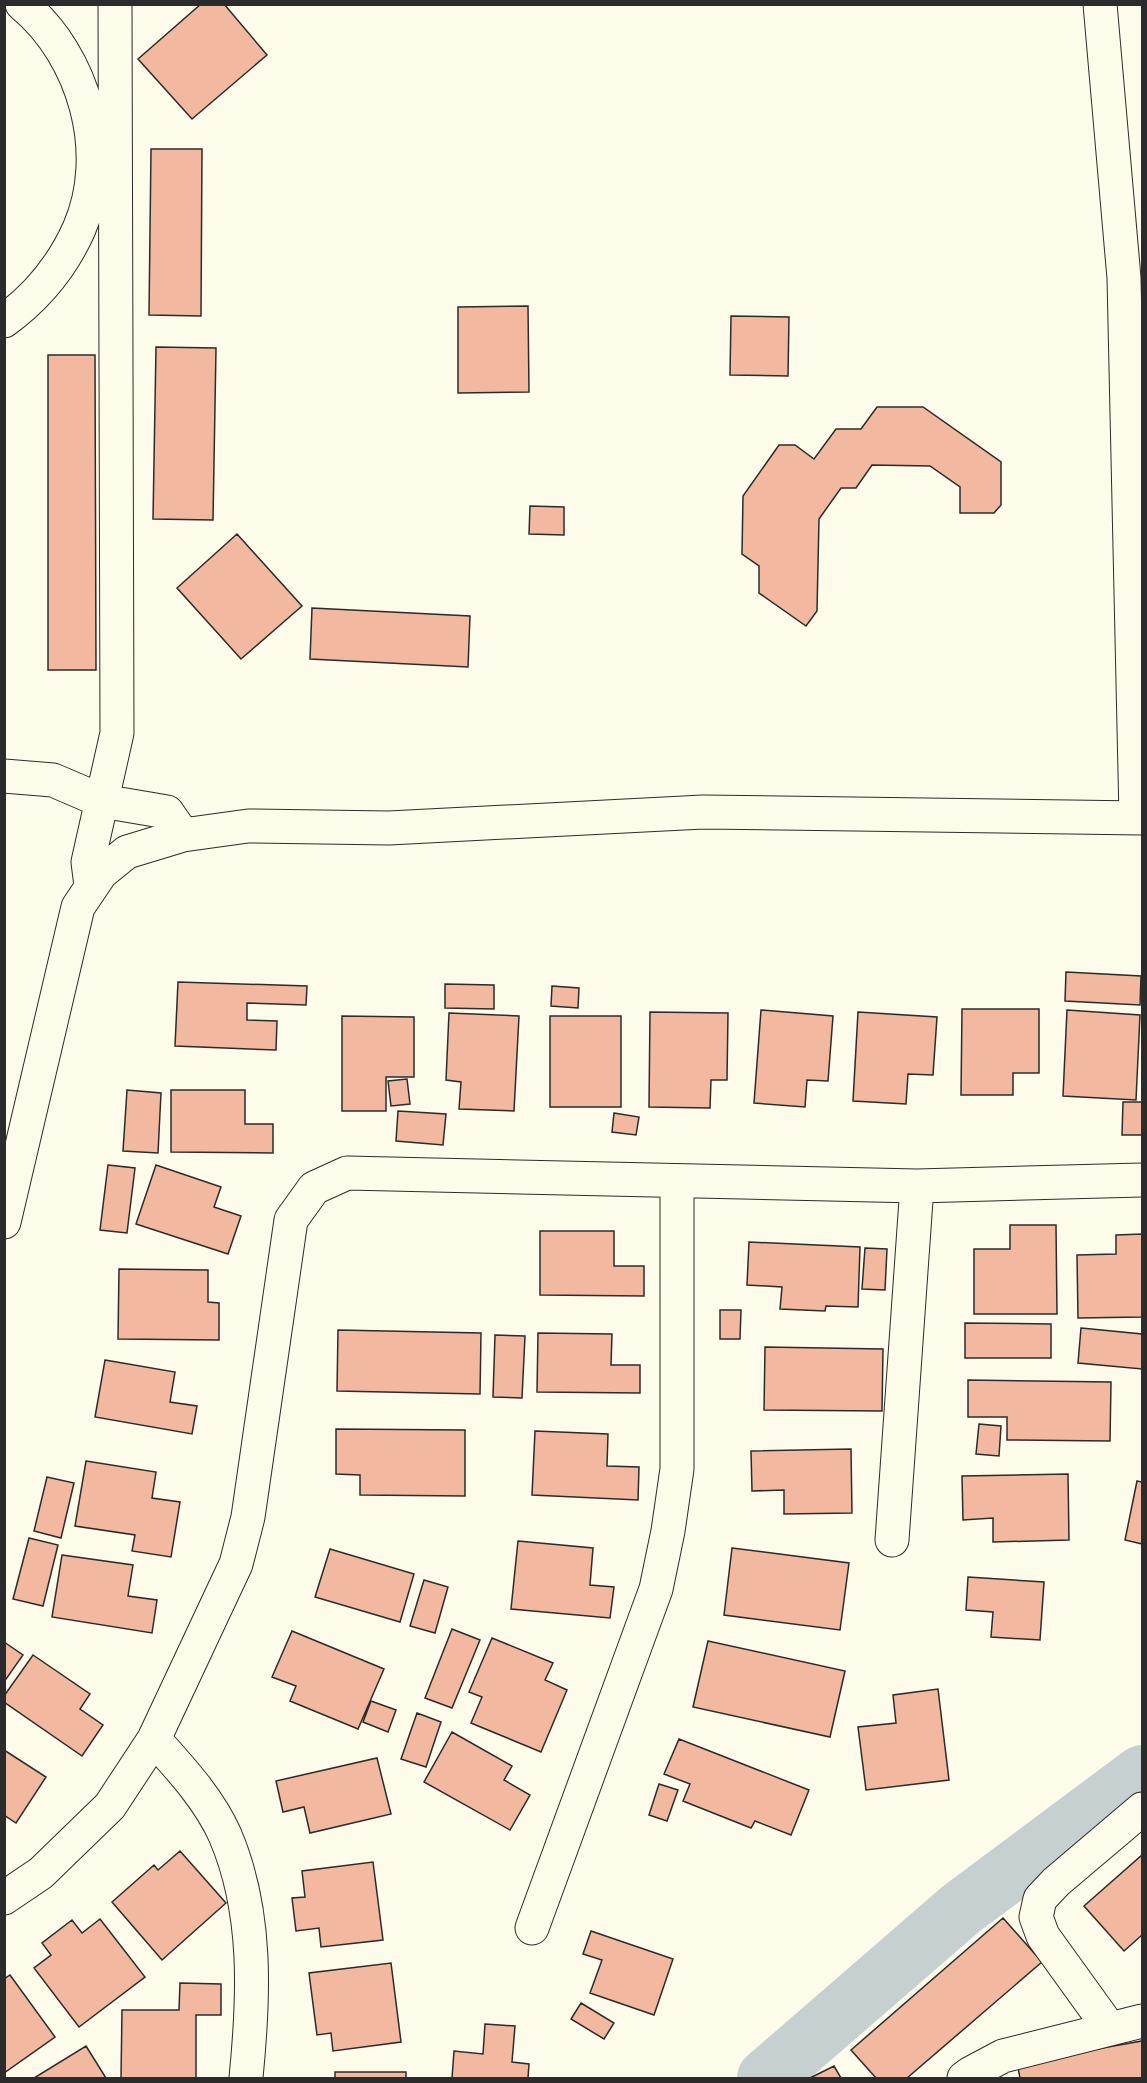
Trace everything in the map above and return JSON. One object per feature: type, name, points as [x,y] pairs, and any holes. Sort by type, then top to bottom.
[{"type":"street","points":[[4,321],[22,308],[45,284],[64,258],[80,228],[89,196],[92,164],[89,120],[84,98],[72,67],[55,39],[22,4]]},
{"type":"street","points":[[91,886],[88,862],[117,733],[115,4]]},
{"type":"street","points":[[4,1222],[78,907],[101,873],[128,852],[183,835],[249,826],[389,828],[703,812],[1139,818],[1124,278],[1100,4]]},
{"type":"street","points":[[4,776],[53,780],[102,801],[167,812],[183,835]]},
{"type":"street","points":[[4,1899],[41,1873],[110,1806],[154,1739],[236,1564],[248,1517],[291,1220],[314,1188],[347,1173],[917,1186],[1143,1180]]},
{"type":"street","points":[[532,1928],[656,1589],[668,1531],[677,1468],[677,1181]]},
{"type":"street","points":[[892,1540],[917,1186]]},
{"type":"street","points":[[154,1739],[193,1781],[225,1833],[244,1892],[251,1949],[252,1988],[246,2079]]},
{"type":"street","points":[[1110,2029],[1043,1936],[1036,1917],[1040,1899],[1056,1882],[1143,1809]]},
{"type":"street","points":[[964,2079],[1003,2056],[1143,2021]]},
{"type":"building","points":[[201,4],[224,4],[267,55],[192,119],[138,59]]},
{"type":"building","points":[[151,149],[202,149],[201,316],[149,315]]},
{"type":"building","points":[[528,306],[529,392],[458,393],[458,307]]},
{"type":"building","points":[[731,316],[789,317],[788,376],[730,375]]},
{"type":"building","points":[[156,347],[216,348],[213,520],[153,519]]},
{"type":"building","points":[[48,355],[95,355],[96,670],[48,670]]},
{"type":"building","points":[[877,407],[923,407],[1001,462],[1001,505],[994,513],[960,513],[960,487],[930,466],[872,465],[856,488],[841,488],[819,519],[817,611],[806,626],[759,593],[759,566],[742,554],[743,496],[779,445],[795,445],[814,459],[836,429],[861,429]]},
{"type":"building","points":[[530,506],[564,507],[564,535],[529,534]]},
{"type":"building","points":[[237,534],[302,606],[241,659],[177,588]]},
{"type":"building","points":[[312,608],[470,616],[468,667],[310,659]]},
{"type":"building","points":[[1066,972],[1141,976],[1140,1005],[1065,1001]]},
{"type":"building","points":[[178,982],[307,986],[306,1005],[247,1003],[247,1020],[277,1021],[276,1050],[175,1046]]},
{"type":"building","points":[[445,984],[494,985],[494,1009],[445,1008]]},
{"type":"building","points":[[552,986],[579,988],[578,1008],[551,1006]]},
{"type":"building","points":[[962,1009],[1039,1009],[1039,1073],[1013,1073],[1013,1095],[961,1095]]},
{"type":"building","points":[[761,1010],[833,1016],[828,1081],[807,1080],[805,1107],[754,1103]]},
{"type":"building","points":[[1067,1010],[1140,1015],[1136,1100],[1063,1096]]},
{"type":"building","points":[[650,1012],[728,1013],[727,1080],[711,1080],[710,1108],[649,1107]]},
{"type":"building","points":[[858,1012],[937,1017],[933,1075],[908,1074],[906,1104],[853,1101]]},
{"type":"building","points":[[449,1013],[519,1016],[514,1111],[459,1109],[461,1082],[446,1080]]},
{"type":"building","points":[[342,1016],[414,1017],[414,1077],[386,1077],[386,1111],[342,1111]]},
{"type":"building","points":[[550,1016],[621,1016],[621,1107],[550,1107]]},
{"type":"building","points":[[407,1079],[410,1104],[391,1106],[388,1081]]},
{"type":"building","points":[[127,1090],[161,1093],[158,1153],[123,1151]]},
{"type":"building","points":[[171,1090],[245,1090],[245,1124],[273,1124],[273,1153],[171,1152]]},
{"type":"building","points":[[1123,1102],[1142,1102],[1142,1135],[1122,1135]]},
{"type":"building","points":[[398,1111],[446,1114],[443,1145],[396,1141]]},
{"type":"building","points":[[614,1113],[639,1117],[636,1135],[612,1132]]},
{"type":"building","points":[[108,1165],[135,1168],[127,1233],[100,1230]]},
{"type":"building","points":[[156,1165],[221,1187],[214,1207],[241,1216],[228,1254],[136,1224]]},
{"type":"building","points":[[1010,1225],[1056,1225],[1057,1314],[974,1314],[974,1249],[1010,1249]]},
{"type":"building","points":[[540,1231],[614,1231],[614,1266],[644,1266],[644,1296],[540,1295]]},
{"type":"building","points":[[1142,1234],[1142,1317],[1078,1318],[1077,1255],[1116,1254],[1116,1235]]},
{"type":"building","points":[[749,1242],[860,1247],[858,1307],[826,1306],[825,1311],[780,1309],[782,1287],[747,1285]]},
{"type":"building","points":[[865,1248],[887,1249],[885,1290],[862,1289]]},
{"type":"building","points":[[119,1269],[208,1270],[208,1302],[219,1303],[219,1340],[118,1339]]},
{"type":"building","points":[[720,1310],[741,1310],[740,1339],[720,1339]]},
{"type":"building","points":[[965,1323],[1051,1324],[1051,1358],[965,1358]]},
{"type":"building","points":[[1081,1328],[1142,1334],[1142,1369],[1078,1363]]},
{"type":"building","points":[[338,1330],[481,1333],[480,1394],[337,1391]]},
{"type":"building","points":[[538,1333],[612,1334],[611,1365],[640,1365],[640,1393],[537,1392]]},
{"type":"building","points":[[495,1335],[525,1336],[522,1398],[493,1397]]},
{"type":"building","points":[[765,1347],[883,1349],[882,1411],[764,1410]]},
{"type":"building","points":[[105,1360],[175,1372],[170,1402],[197,1406],[192,1434],[95,1417]]},
{"type":"building","points":[[968,1380],[1111,1382],[1110,1441],[1007,1440],[1007,1417],[968,1417]]},
{"type":"building","points":[[979,1424],[1001,1426],[999,1456],[976,1454]]},
{"type":"building","points":[[336,1429],[465,1430],[465,1496],[360,1495],[360,1475],[336,1474]]},
{"type":"building","points":[[535,1431],[608,1434],[607,1466],[639,1467],[638,1500],[532,1495]]},
{"type":"building","points":[[851,1449],[852,1513],[784,1514],[784,1490],[752,1491],[751,1451]]},
{"type":"building","points":[[86,1461],[156,1472],[152,1498],[180,1502],[171,1557],[132,1551],[135,1535],[75,1526]]},
{"type":"building","points":[[1068,1474],[1069,1540],[993,1542],[993,1518],[963,1520],[962,1476]]},
{"type":"building","points":[[47,1477],[74,1483],[61,1538],[34,1531]]},
{"type":"building","points":[[1137,1481],[1142,1482],[1142,1544],[1125,1540]]},
{"type":"building","points":[[29,1538],[58,1545],[43,1606],[13,1599]]},
{"type":"building","points":[[518,1541],[593,1548],[590,1585],[614,1587],[610,1618],[511,1609]]},
{"type":"building","points":[[732,1548],[849,1563],[840,1630],[724,1615]]},
{"type":"building","points":[[330,1549],[414,1574],[400,1622],[315,1597]]},
{"type":"building","points":[[62,1555],[133,1565],[128,1596],[157,1600],[152,1633],[52,1617]]},
{"type":"building","points":[[968,1577],[1044,1582],[1040,1640],[991,1637],[993,1612],[966,1610]]},
{"type":"building","points":[[424,1580],[448,1587],[435,1633],[410,1626]]},
{"type":"building","points":[[452,1629],[480,1640],[452,1708],[425,1698]]},
{"type":"building","points":[[292,1631],[384,1669],[358,1729],[290,1701],[296,1686],[272,1677]]},
{"type":"building","points":[[492,1638],[553,1663],[545,1680],[567,1690],[541,1752],[471,1723],[482,1697],[469,1692]]},
{"type":"building","points":[[708,1641],[845,1671],[830,1737],[693,1707]]},
{"type":"building","points":[[4,1642],[23,1655],[4,1682]]},
{"type":"building","points":[[33,1655],[90,1694],[80,1709],[103,1725],[82,1756],[4,1702],[4,1696]]},
{"type":"building","points":[[938,1689],[949,1780],[866,1790],[858,1727],[896,1723],[893,1695]]},
{"type":"building","points":[[371,1701],[396,1710],[388,1732],[363,1722]]},
{"type":"building","points":[[417,1713],[441,1722],[426,1767],[401,1759]]},
{"type":"building","points":[[452,1732],[512,1766],[504,1780],[530,1795],[510,1830],[424,1782]]},
{"type":"building","points":[[679,1739],[809,1790],[791,1835],[755,1821],[751,1828],[683,1801],[690,1784],[664,1774]]},
{"type":"building","points":[[4,1750],[46,1777],[16,1823],[4,1815]]},
{"type":"building","points":[[377,1758],[391,1814],[310,1833],[304,1807],[283,1812],[276,1781]]},
{"type":"building","points":[[659,1784],[678,1790],[667,1821],[649,1815]]},
{"type":"building","points":[[180,1851],[226,1903],[162,1960],[112,1902],[154,1865],[158,1870]]},
{"type":"building","points":[[1142,1855],[1142,1935],[1124,1951],[1084,1906]]},
{"type":"building","points":[[373,1862],[383,1940],[321,1947],[319,1928],[296,1931],[292,1898],[305,1897],[302,1871]]},
{"type":"building","points":[[1003,1918],[1042,1962],[907,2078],[876,2078],[851,2050]]},
{"type":"building","points":[[100,1919],[145,1977],[79,2027],[34,1968],[51,1955],[42,1943],[72,1920],[82,1933]]},
{"type":"building","points":[[591,1931],[673,1959],[654,2015],[590,1993],[602,1960],[583,1954]]},
{"type":"building","points":[[391,1963],[401,2042],[333,2051],[331,2033],[317,2035],[309,1973]]},
{"type":"building","points":[[10,1975],[55,2037],[4,2073],[4,1979]]},
{"type":"building","points":[[180,1983],[221,1984],[221,2015],[196,2015],[196,2078],[121,2078],[122,2010],[179,2010]]},
{"type":"building","points":[[581,2003],[614,2023],[604,2039],[571,2019]]},
{"type":"building","points":[[485,2024],[515,2026],[512,2062],[529,2064],[528,2078],[452,2078],[454,2051],[483,2054]]},
{"type":"building","points":[[1142,2041],[1142,2078],[1020,2078],[1017,2063]]},
{"type":"building","points":[[86,2046],[106,2078],[34,2078]]},
{"type":"building","points":[[834,2066],[841,2078],[810,2078]]},
{"type":"building","points":[[335,2072],[406,2072],[406,2078],[335,2078]]},
{"type":"waterway","points":[[766,2078],[961,1909],[1142,1774]]}]
